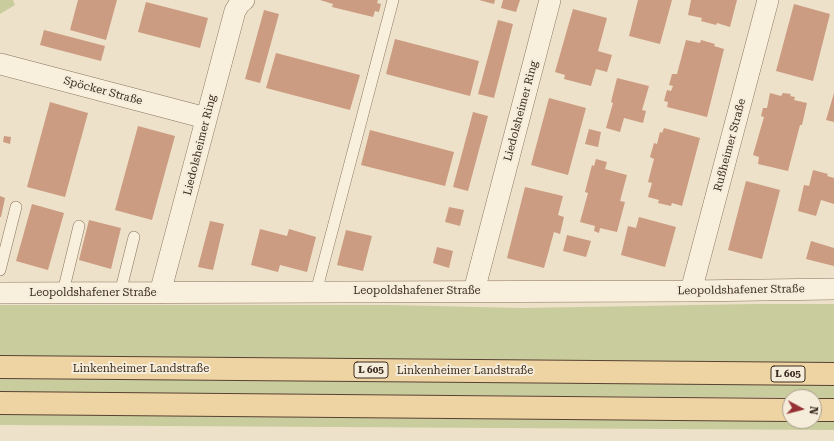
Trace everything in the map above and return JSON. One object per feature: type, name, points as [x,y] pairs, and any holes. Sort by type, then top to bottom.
[{"type":"main road","name":"Linkenheimer Landstraße","points":[[0,367],[834,374]]},
{"type":"main road","points":[[0,403],[782,410]]},
{"type":"main road","points":[[822,410],[834,410]]},
{"type":"street","name":"Liedolsheimer Ring","points":[[160,293],[235,11],[244,0]]},
{"type":"street","name":"Liedolsheimer Ring","points":[[474,291],[550,0]]},
{"type":"street","name":"Rußheimer Straße","points":[[691,291],[768,0]]},
{"type":"street","name":"Spöcker Straße","points":[[0,64],[206,118]]},
{"type":"street","name":"Leopoldshafener Straße","points":[[0,292],[160,293],[834,289]]},
{"type":"lane","points":[[316,292],[393,0]]},
{"type":"lane","points":[[0,270],[16,207]]},
{"type":"lane","points":[[63,292],[80,226]]},
{"type":"lane","points":[[120,293],[134,237]]},
{"type":"green space","points":[[0,0],[13,0],[15,5],[0,14]]},
{"type":"green space","points":[[834,304],[834,363],[0,356],[0,305],[390,305],[523,308]]},
{"type":"green space","points":[[0,379],[834,384],[834,398],[822,398],[822,389],[782,389],[782,398],[0,392]]},
{"type":"green space","points":[[0,414],[782,420],[782,429],[822,429],[822,420],[834,420],[834,430],[0,425]]},
{"type":"building","points":[[78,0],[117,0],[106,40],[70,30]]},
{"type":"building","points":[[320,0],[378,0],[377,3],[381,4],[379,12],[375,11],[373,17],[332,7],[333,4]]},
{"type":"building","points":[[479,0],[495,0],[494,4]]},
{"type":"building","points":[[503,0],[520,0],[516,12],[501,8]]},
{"type":"building","points":[[638,0],[672,0],[660,44],[629,36]]},
{"type":"building","points":[[691,0],[737,0],[730,27],[717,23],[716,25],[701,21],[702,18],[688,15]]},
{"type":"building","points":[[146,2],[208,18],[200,48],[138,32]]},
{"type":"building","points":[[794,4],[830,14],[813,81],[776,71]]},
{"type":"building","points":[[573,9],[607,18],[598,51],[612,55],[607,72],[596,69],[591,86],[564,79],[565,75],[555,72]]},
{"type":"building","points":[[264,10],[279,14],[260,83],[245,79]]},
{"type":"building","points":[[498,20],[513,24],[494,98],[478,94]]},
{"type":"building","points":[[44,30],[105,46],[101,61],[40,45]]},
{"type":"building","points":[[395,39],[479,61],[470,96],[386,74]]},
{"type":"building","points":[[686,40],[700,43],[701,40],[715,44],[714,46],[724,49],[707,117],[667,107],[668,102],[664,101],[667,90],[671,91],[673,86],[669,85],[672,74],[677,74]]},
{"type":"building","points":[[276,53],[360,75],[350,110],[266,88]]},
{"type":"building","points":[[617,78],[649,86],[642,110],[646,111],[643,123],[624,118],[620,132],[606,128],[613,103],[611,102]]},
{"type":"building","points":[[770,93],[781,96],[783,93],[791,94],[790,96],[795,97],[794,100],[807,103],[788,171],[758,164],[759,157],[753,155],[764,117],[761,116],[763,108],[767,108]]},
{"type":"building","points":[[834,93],[834,122],[826,120]]},
{"type":"building","points":[[549,98],[586,108],[568,175],[531,165]]},
{"type":"building","points":[[50,102],[88,113],[65,197],[27,187]]},
{"type":"building","points":[[473,112],[488,116],[468,191],[453,187]]},
{"type":"building","points":[[138,126],[175,136],[152,220],[115,210]]},
{"type":"building","points":[[664,128],[700,138],[682,206],[672,203],[671,206],[658,203],[659,200],[648,197],[652,183],[648,182],[654,159],[650,157],[654,143],[657,144],[660,132],[662,133]]},
{"type":"building","points":[[589,129],[601,132],[598,147],[585,144]]},
{"type":"building","points":[[370,130],[454,152],[445,186],[361,165]]},
{"type":"building","points":[[4,136],[11,137],[10,144],[3,142]]},
{"type":"building","points":[[596,159],[607,162],[605,169],[627,175],[620,201],[625,202],[617,232],[600,228],[599,233],[594,231],[595,226],[580,222],[588,193],[585,192],[592,165],[594,166]]},
{"type":"building","points":[[813,170],[828,174],[827,176],[834,178],[834,204],[821,200],[816,216],[798,211],[804,185],[809,186]]},
{"type":"building","points":[[746,181],[780,190],[762,259],[728,250]]},
{"type":"building","points":[[525,187],[563,196],[558,215],[564,217],[560,234],[554,232],[544,268],[507,258]]},
{"type":"building","points":[[0,196],[5,198],[1,217],[0,217]]},
{"type":"building","points":[[32,204],[64,213],[48,270],[16,261]]},
{"type":"building","points":[[449,207],[464,210],[460,226],[445,222]]},
{"type":"building","points":[[639,217],[676,227],[665,267],[621,255],[628,226],[636,228]]},
{"type":"building","points":[[89,220],[121,228],[111,269],[79,260]]},
{"type":"building","points":[[210,221],[224,224],[213,270],[198,267]]},
{"type":"building","points":[[260,229],[287,236],[289,229],[316,237],[307,272],[280,265],[278,272],[251,265]]},
{"type":"building","points":[[346,230],[372,236],[363,271],[337,265]]},
{"type":"building","points":[[567,235],[591,241],[586,257],[563,251]]},
{"type":"building","points":[[811,241],[834,248],[834,266],[806,259]]},
{"type":"building","points":[[437,247],[453,251],[449,268],[433,263]]}]
